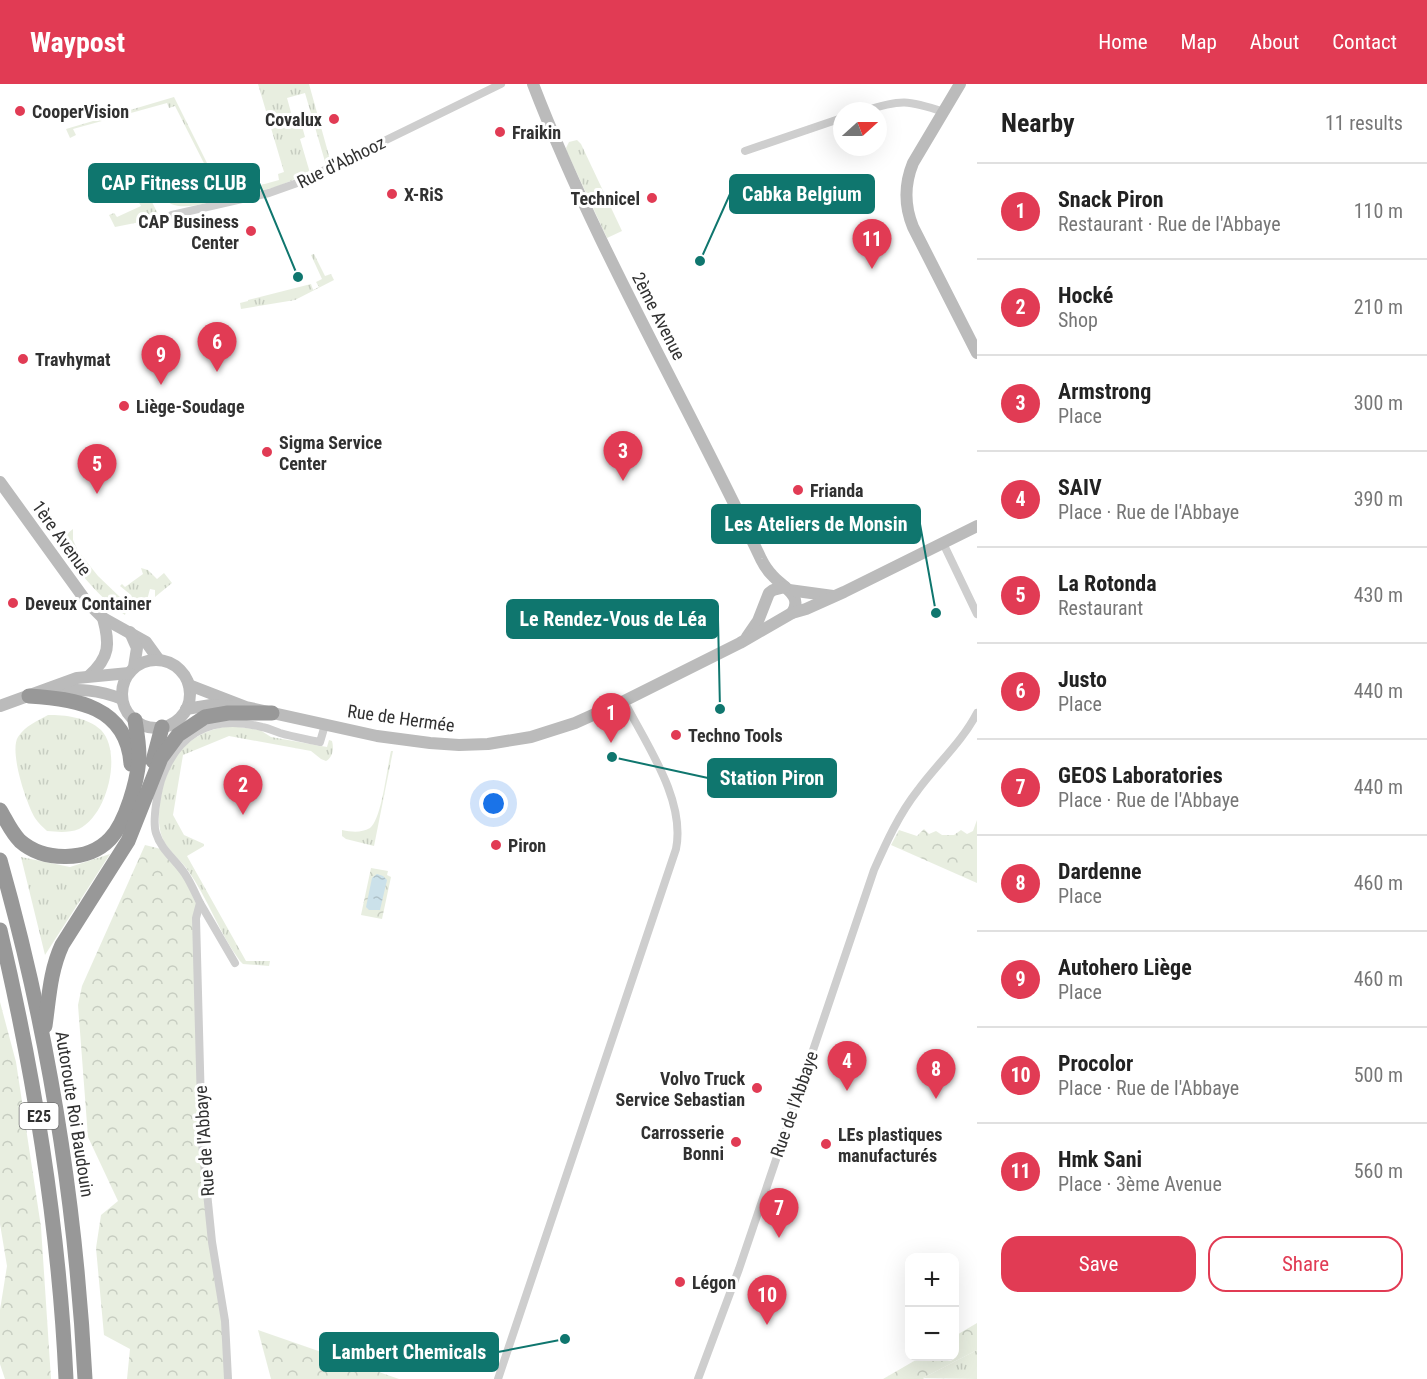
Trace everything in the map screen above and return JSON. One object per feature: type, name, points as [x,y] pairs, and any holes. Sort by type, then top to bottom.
[{"type":"highway","points":[[29,696],[76,701],[89,705],[110,719],[124,736],[129,747],[132,770],[131,796]]},
{"type":"highway","points":[[44,1038],[49,991],[56,959],[62,945],[128,841],[161,758],[169,745],[188,726],[205,717],[228,713],[272,713]]},
{"type":"highway","points":[[0,810],[13,832],[27,845],[49,855],[72,856],[93,850],[110,839],[120,823],[131,796],[139,758],[135,720]]},
{"type":"highway","points":[[142,808],[144,790],[162,727]]},
{"type":"highway","name":"Autoroute Roi Baudouin","points":[[0,860],[19,929],[44,1038],[73,1232],[85,1379]]},
{"type":"highway","name":"Autoroute Roi Baudouin","points":[[0,930],[18,1006],[42,1137],[61,1304],[66,1379]]},
{"type":"highway","points":[[0,980],[18,1006]]},
{"type":"street","name":"Rue d'Abhooz","points":[[172,215],[269,193],[300,182],[501,84]]},
{"type":"street","name":"2ème Avenue","points":[[533,84],[566,167],[598,234],[761,559],[772,575],[787,589]]},
{"type":"street","points":[[960,84],[908,174],[905,195],[913,227],[977,353]]},
{"type":"street","points":[[887,105],[911,101],[944,112]]},
{"type":"street","points":[[745,151],[833,121]]},
{"type":"street","name":"1ère Avenue","points":[[0,482],[86,601],[103,618],[146,642],[159,660]]},
{"type":"street","name":"Rue de Hermée","points":[[159,660],[177,667],[184,674],[189,685],[246,707],[377,736],[430,743],[488,744],[531,737],[575,723],[624,701],[740,643],[788,616],[977,526]]},
{"type":"street","points":[[943,543],[977,614]]},
{"type":"street","name":"2ème Avenue","points":[[761,559],[767,599]]},
{"type":"street","points":[[787,589],[795,598],[795,609],[788,616],[772,615],[767,599],[773,590],[787,589],[833,596]]},
{"type":"street","name":"Rue de Hermée","points":[[746,638],[758,621],[767,599]]},
{"type":"street","points":[[89,676],[100,665],[108,649],[108,636],[103,618]]},
{"type":"street","points":[[130,632],[136,648],[132,670]]},
{"type":"street","points":[[159,660],[142,662],[124,681],[122,699],[129,714],[135,720],[148,726],[162,727],[176,721],[186,709],[189,685]]},
{"type":"street","points":[[0,706],[67,681],[132,670]]},
{"type":"street","points":[[29,696],[84,689],[122,699]]},
{"type":"street","points":[[498,1379],[679,837],[679,823],[671,794],[624,701]]},
{"type":"street","name":"Rue de Hermée","points":[[186,709],[211,705],[246,707]]},
{"type":"street","name":"Rue de l'Abbaye","points":[[698,1379],[742,1257],[873,870],[886,842],[913,797],[965,732],[977,713]]},
{"type":"street","points":[[235,963],[185,873],[165,850],[155,832],[160,781],[177,748],[197,731],[210,725],[222,723],[263,727],[320,742],[325,725]]},
{"type":"street","name":"Rue de l'Abbaye","points":[[200,903],[196,918],[202,1143],[212,1242],[225,1321],[228,1379]]},
{"type":"green space","points":[[258,84],[309,84],[331,163],[326,165],[305,93],[287,98],[295,127],[302,126],[305,137],[300,139],[310,173],[276,187],[242,195],[240,191],[279,180],[278,174],[284,172]]},
{"type":"green space","points":[[174,97],[221,191],[227,189],[231,197],[193,206],[183,206],[167,202],[162,195],[186,183],[184,177],[189,175],[196,177],[191,180],[199,196],[204,193],[207,198],[213,196],[210,190],[216,187],[175,106],[169,108],[167,103],[73,129],[76,135],[70,138],[66,129]]},
{"type":"green space","points":[[577,140],[581,144],[622,231],[607,238],[567,152],[569,142]]},
{"type":"green space","points":[[150,198],[160,218],[115,227],[109,215],[114,213],[117,217],[141,206],[138,201]]},
{"type":"green space","points":[[314,254],[325,276],[331,274],[334,280],[295,300],[241,309],[240,303],[248,300],[311,284],[313,290],[319,287],[316,282],[322,279],[311,255]]},
{"type":"green space","points":[[36,509],[59,540],[73,529],[73,540],[78,551],[98,576],[123,600],[127,608],[125,615],[111,605],[87,581]]},
{"type":"green space","points":[[141,568],[148,570],[157,579],[164,573],[172,583],[155,597],[155,590],[150,589],[147,600],[138,609],[131,595],[120,586],[122,584],[125,587],[143,574]]},
{"type":"green space","points":[[48,715],[89,722],[101,730],[108,740],[111,753],[109,783],[104,798],[89,822],[71,831],[47,831],[38,822],[27,801],[17,765],[18,737],[28,727]]},
{"type":"green space","points":[[233,726],[260,730],[271,737],[327,747],[329,740],[333,744],[332,755],[326,761],[311,751],[229,736],[183,755],[173,815],[184,835],[204,844],[187,856],[246,961],[270,961],[269,966],[243,964],[240,961],[187,869],[164,842],[159,827],[164,781],[176,757],[184,747],[205,732]]},
{"type":"green space","points":[[391,751],[393,751],[374,846],[346,839],[342,836],[342,830],[363,831],[374,823],[381,804]]},
{"type":"green space","points":[[977,820],[977,883],[891,845],[899,830],[917,836],[924,829],[929,834],[936,831],[942,835],[954,835],[961,830],[967,834],[973,831]]},
{"type":"green space","points":[[145,845],[161,849],[183,874],[198,908],[202,1143],[228,1379],[127,1379],[130,1349],[104,1335],[96,1248],[101,1215],[118,1201],[88,1137],[78,1005],[82,986]]},
{"type":"green space","points":[[110,854],[45,955],[21,857],[70,867]]},
{"type":"green space","points":[[371,868],[388,871],[387,875],[391,877],[382,919],[361,915]]},
{"type":"green space","points":[[0,1002],[16,1062],[41,1227],[51,1379],[5,1379],[0,1364],[0,1310],[7,1266],[0,1224]]},
{"type":"green space","points":[[977,1323],[977,1350],[959,1359],[959,1334]]},
{"type":"green space","points":[[258,1330],[399,1379],[271,1379]]},
{"type":"green space","points":[[977,1350],[977,1379],[923,1378],[959,1361]]},
{"type":"green space","points":[[914,1361],[956,1361],[924,1379],[883,1379]]},
{"type":"water","points":[[377,874],[387,880],[380,910],[369,910],[366,907],[372,878]]},
{"type":"place","name":"CooperVision","points":[[20,111]]},
{"type":"place","name":"Covalux","points":[[334,119]]},
{"type":"place","name":"Fraikin","points":[[500,132]]},
{"type":"place","name":"X-RiS","points":[[392,194]]},
{"type":"place","name":"Technicel","points":[[652,198]]},
{"type":"place","name":"CAP Business Center","points":[[251,231]]},
{"type":"place","name":"Cabka Belgium","points":[[700,261]]},
{"type":"place","name":"Hmk Sani","points":[[872,269]]},
{"type":"place","name":"CAP Fitness CLUB","points":[[298,277]]},
{"type":"place","name":"Travhymat","points":[[23,359]]},
{"type":"place","name":"Justo","points":[[217,372]]},
{"type":"place","name":"Autohero Liège","points":[[161,385]]},
{"type":"place","name":"Liège-Soudage","points":[[124,406]]},
{"type":"place","name":"Sigma Service Center","points":[[267,452]]},
{"type":"place","name":"Armstrong","points":[[623,481]]},
{"type":"place","name":"Frianda","points":[[798,490]]},
{"type":"place","name":"La Rotonda","points":[[97,494]]},
{"type":"place","name":"Deveux Container","points":[[13,603]]},
{"type":"place","name":"Les Ateliers de Monsin","points":[[936,613]]},
{"type":"place","name":"Le Rendez-Vous de Léa","points":[[720,709]]},
{"type":"place","name":"Techno Tools","points":[[676,735]]},
{"type":"place","name":"Snack Piron","points":[[611,743]]},
{"type":"place","name":"Station Piron","points":[[612,757]]},
{"type":"place","name":"Hocké","points":[[243,815]]},
{"type":"place","name":"Piron","points":[[496,845]]},
{"type":"place","name":"Volvo Truck Service Sebastian","points":[[757,1088]]},
{"type":"place","name":"SAIV","points":[[847,1091]]},
{"type":"place","name":"Dardenne","points":[[936,1099]]},
{"type":"place","name":"Carrosserie Bonni","points":[[736,1142]]},
{"type":"place","name":"LEs plastiques manufacturés","points":[[826,1144]]},
{"type":"place","name":"GEOS Laboratories","points":[[779,1238]]},
{"type":"place","name":"Légon","points":[[680,1282]]},
{"type":"place","name":"Procolor","points":[[767,1325]]},
{"type":"place","name":"Lambert Chemicals","points":[[565,1339]]}]
